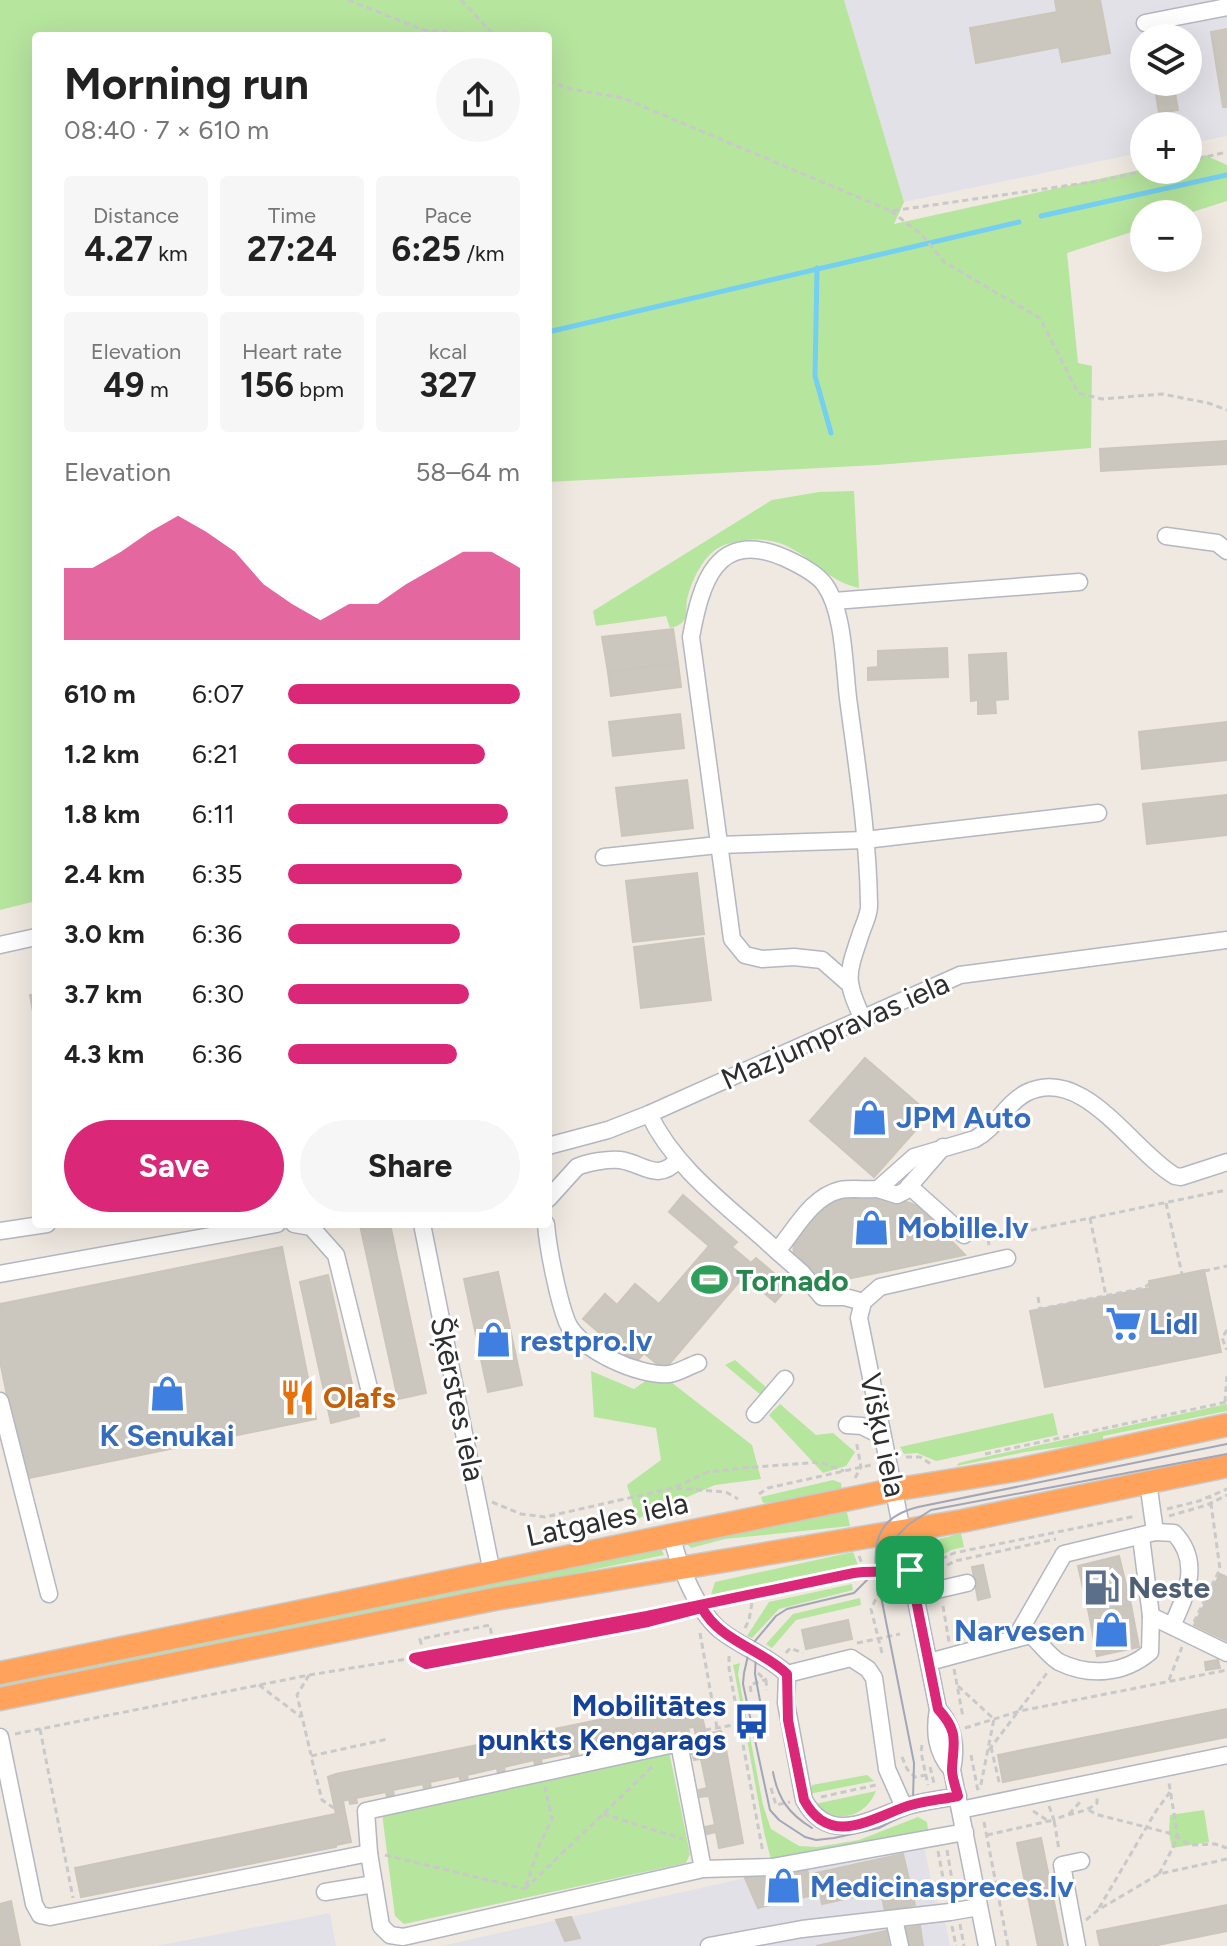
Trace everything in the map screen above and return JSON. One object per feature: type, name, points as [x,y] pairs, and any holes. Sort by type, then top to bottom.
[{"type":"highway","name":"Latgales iela","points":[[0,1673],[893,1490],[1022,1469],[1226,1410]]},
{"type":"highway","name":"Latgales iela","points":[[0,1699],[495,1599],[962,1521],[1227,1466]]},
{"type":"street","points":[[1145,23],[1227,7]]},
{"type":"street","points":[[1166,536],[1217,543],[1227,551]]},
{"type":"street","points":[[847,982],[870,908],[865,840],[834,601],[824,582],[798,564],[771,552],[744,550],[723,558],[707,576],[697,602],[691,637],[732,939],[745,955],[762,959],[794,957],[822,960],[847,982],[863,1019]]},
{"type":"street","points":[[834,601],[1079,582]]},
{"type":"street","points":[[604,857],[718,845],[865,840],[1098,813]]},
{"type":"street","points":[[0,945],[32,938]]},
{"type":"street","name":"Mazjumpravas iela","points":[[552,1145],[608,1130],[649,1114],[960,975],[1227,940]]},
{"type":"street","points":[[878,1189],[914,1157],[983,1135],[1012,1103],[1029,1091],[1058,1087],[1088,1100],[1175,1176],[1181,1177],[1227,1162]]},
{"type":"street","points":[[649,1114],[678,1160],[802,1273],[822,1297],[845,1297],[863,1302],[880,1287],[1007,1258]]},
{"type":"street","points":[[777,1251],[813,1206],[832,1193],[878,1189],[897,1195],[909,1186],[943,1147]]},
{"type":"street","points":[[552,1195],[583,1164],[618,1160],[660,1171],[670,1169],[678,1160]]},
{"type":"street","points":[[909,1186],[964,1235]]},
{"type":"street","points":[[0,1231],[32,1226]]},
{"type":"street","points":[[0,1274],[255,1228]]},
{"type":"street","points":[[312,1228],[336,1255],[370,1392]]},
{"type":"street","name":"Šķērstes iela","points":[[423,1228],[492,1573]]},
{"type":"street","points":[[546,1228],[547,1244],[568,1324],[584,1343],[608,1359],[630,1368],[668,1374],[698,1363]]},
{"type":"street","name":"Višķu iela","points":[[863,1302],[859,1318],[938,1709],[949,1721],[956,1752],[952,1770],[987,1946]]},
{"type":"street","points":[[755,1414],[785,1379]]},
{"type":"street","points":[[0,1401],[49,1594]]},
{"type":"street","points":[[850,1425],[882,1436]]},
{"type":"street","points":[[929,1662],[1031,1635],[1057,1661],[1083,1670],[1116,1671],[1136,1664],[1150,1652],[1148,1534],[1152,1512],[1148,1482]]},
{"type":"street","points":[[1015,1639],[1064,1554],[1148,1534],[1174,1533],[1183,1542],[1189,1558],[1190,1586],[1172,1626]]},
{"type":"street","points":[[672,1536],[697,1613],[787,1674],[787,1711],[796,1797],[820,1821],[846,1827],[904,1807],[1003,1800],[1227,1755]]},
{"type":"street","points":[[915,1595],[967,1583]]},
{"type":"street","points":[[1151,1616],[1227,1653]]},
{"type":"street","points":[[787,1674],[851,1658],[868,1669],[874,1678],[883,1745],[892,1782],[904,1807]]},
{"type":"street","points":[[0,1737],[34,1904],[40,1915],[50,1917],[369,1853]]},
{"type":"street","points":[[703,1869],[679,1743],[366,1811],[369,1853],[381,1926],[390,1935],[403,1937],[703,1869],[765,1867],[871,1851],[936,1835],[965,1832]]},
{"type":"street","points":[[1076,1938],[1062,1865],[1081,1861]]},
{"type":"street","points":[[325,1892],[374,1884]]},
{"type":"street","points":[[709,1946],[802,1929],[979,1907]]},
{"type":"street","points":[[894,1919],[900,1946]]},
{"type":"path","points":[[348,0],[424,30],[447,32]]},
{"type":"path","points":[[461,0],[490,32]]},
{"type":"path","points":[[552,82],[623,98],[891,211],[922,235],[944,262],[1040,318],[1078,393],[1102,399],[1162,394],[1227,410]]},
{"type":"path","points":[[1202,158],[1227,152]]},
{"type":"path","points":[[891,211],[1130,174]]},
{"type":"path","points":[[989,1252],[988,1239],[1227,1190]]},
{"type":"path","points":[[1166,1203],[1182,1274]]},
{"type":"path","points":[[1090,1218],[1106,1296]]},
{"type":"path","points":[[1204,1271],[1227,1266]]},
{"type":"path","points":[[1038,1297],[1040,1309],[1144,1288],[1149,1284]]},
{"type":"path","points":[[1222,1338],[1227,1330]]},
{"type":"path","points":[[1217,1335],[1222,1338],[1227,1350]]},
{"type":"path","points":[[981,1455],[1226,1410],[1227,1376]]},
{"type":"path","points":[[850,1425],[861,1467]]},
{"type":"path","points":[[906,1457],[917,1456],[932,1464],[940,1464]]},
{"type":"path","points":[[478,1497],[521,1514],[545,1517],[673,1488],[708,1472],[820,1462],[844,1471]]},
{"type":"path","points":[[759,1494],[768,1488],[871,1465]]},
{"type":"path","points":[[673,1488],[726,1492],[738,1499]]},
{"type":"path","points":[[0,1737],[309,1675],[697,1613],[753,1596],[854,1573],[892,1573],[930,1566],[954,1553],[1184,1506],[1227,1489]]},
{"type":"path","points":[[1169,1680],[1220,1569],[1210,1497]]},
{"type":"path","points":[[753,1596],[867,1576]]},
{"type":"path","points":[[882,1653],[871,1609],[880,1590],[894,1587]]},
{"type":"path","points":[[753,1596],[749,1620],[729,1656],[729,1668],[765,1867]]},
{"type":"path","points":[[414,1658],[426,1664],[678,1614],[697,1613]]},
{"type":"path","points":[[678,1614],[697,1613]]},
{"type":"path","points":[[697,1613],[717,1728]]},
{"type":"path","points":[[426,1664],[420,1639],[490,1625],[494,1652]]},
{"type":"path","points":[[987,1753],[1057,1661]]},
{"type":"path","points":[[965,1728],[1020,1711],[1227,1669]]},
{"type":"path","points":[[309,1675],[297,1695],[322,1800],[334,1808]]},
{"type":"path","points":[[259,1685],[302,1718]]},
{"type":"path","points":[[957,1686],[994,1719]]},
{"type":"path","points":[[979,1793],[994,1719]]},
{"type":"path","points":[[705,1730],[739,1724]]},
{"type":"path","points":[[40,1729],[75,1912]]},
{"type":"path","points":[[311,1756],[388,1739]]},
{"type":"path","points":[[525,1889],[679,1743]]},
{"type":"path","points":[[991,1747],[1003,1800]]},
{"type":"path","points":[[902,1757],[915,1777]]},
{"type":"path","points":[[1159,1874],[1178,1838],[1167,1767]]},
{"type":"path","points":[[529,1909],[525,1889],[552,1819],[541,1773]]},
{"type":"path","points":[[771,1788],[776,1805],[792,1802],[796,1797],[931,1775]]},
{"type":"path","points":[[1089,1810],[1097,1803],[1097,1781]]},
{"type":"path","points":[[1076,1938],[1098,1910],[1170,1792]]},
{"type":"path","points":[[987,1835],[1089,1810],[1169,1833],[1190,1845],[1215,1844],[1227,1848]]},
{"type":"path","points":[[603,1814],[698,1844]]},
{"type":"path","points":[[1054,1820],[1062,1865]]},
{"type":"path","points":[[936,1835],[964,1946]]},
{"type":"path","points":[[369,1853],[525,1889]]},
{"type":"path","points":[[1098,1910],[1159,1874],[1227,1859]]},
{"type":"path","points":[[954,1911],[956,1946]]},
{"type":"shaded area","points":[[844,0],[1227,0],[1227,136],[1202,141],[1202,112],[1130,112],[1130,155],[904,202]]},
{"type":"shaded area","points":[[924,1845],[935,1901],[942,1905],[950,1946],[441,1946],[806,1865],[808,1870]]},
{"type":"shaded area","points":[[330,1913],[336,1946],[156,1946]]},
{"type":"green space","points":[[0,0],[844,0],[904,202],[894,224],[1130,172],[1130,184],[1202,184],[1202,156],[1227,165],[1227,201],[1202,209],[1202,200],[1130,200],[1130,233],[1067,253],[1078,363],[1092,366],[1091,448],[877,465],[552,482],[552,32],[32,32],[32,902],[0,910]]},
{"type":"green space","points":[[854,491],[859,588],[831,576],[782,544],[767,540],[744,540],[722,546],[702,564],[687,600],[685,619],[679,625],[670,628],[666,616],[596,626],[593,611],[772,500],[819,492]]},
{"type":"green space","points":[[735,1360],[768,1389],[762,1396],[725,1365]]},
{"type":"green space","points":[[591,1371],[634,1389],[658,1372],[752,1445],[761,1479],[715,1485],[637,1519],[627,1485],[661,1460],[656,1428],[594,1417]]},
{"type":"green space","points":[[780,1404],[816,1435],[833,1433],[855,1452],[846,1466],[823,1473],[769,1415]]},
{"type":"green space","points":[[1227,1404],[1227,1411],[1103,1436],[1103,1441],[956,1466],[971,1460]]},
{"type":"green space","points":[[1053,1413],[1058,1435],[936,1461],[917,1453],[904,1454],[900,1447]]},
{"type":"green space","points":[[833,1480],[841,1483],[842,1492],[815,1499],[763,1503],[761,1497]]},
{"type":"green space","points":[[846,1508],[850,1526],[725,1539],[691,1548],[688,1545],[689,1542]]},
{"type":"green space","points":[[961,1533],[964,1547],[951,1550],[926,1564],[929,1547],[940,1539]]},
{"type":"green space","points":[[661,1548],[664,1555],[0,1692],[0,1683]]},
{"type":"green space","points":[[853,1552],[858,1565],[856,1570],[710,1598],[715,1582]]},
{"type":"green space","points":[[852,1584],[853,1590],[779,1609],[752,1638],[747,1636],[769,1602]]},
{"type":"green space","points":[[860,1598],[861,1605],[796,1620],[772,1648],[766,1644],[793,1614]]},
{"type":"green space","points":[[740,1663],[738,1674],[763,1805],[771,1829],[799,1846],[817,1847],[859,1840],[918,1817],[927,1822],[928,1830],[772,1864],[733,1665]]},
{"type":"green space","points":[[669,1751],[690,1854],[686,1863],[404,1924],[395,1916],[382,1813]]},
{"type":"green space","points":[[867,1775],[874,1781],[809,1794],[812,1785]]},
{"type":"green space","points":[[876,1791],[865,1807],[849,1816],[832,1815],[815,1804]]},
{"type":"green space","points":[[1204,1810],[1209,1842],[1172,1848],[1170,1815]]},
{"type":"building","points":[[1055,0],[1100,0],[1110,53],[1062,62],[1059,47],[976,63],[970,28],[1057,12]]},
{"type":"building","points":[[1227,29],[1227,107],[1223,107],[1211,32]]},
{"type":"building","points":[[1156,96],[1176,96],[1178,110],[1159,112]]},
{"type":"building","points":[[1227,441],[1227,464],[1101,471],[1100,449]]},
{"type":"building","points":[[673,629],[678,663],[608,672],[602,637]]},
{"type":"building","points":[[947,648],[948,677],[868,680],[868,668],[878,667],[878,651]]},
{"type":"building","points":[[1006,653],[1008,699],[995,700],[996,713],[978,714],[978,700],[971,701],[969,655]]},
{"type":"building","points":[[678,663],[681,687],[611,696],[608,672]]},
{"type":"building","points":[[680,714],[684,748],[613,756],[609,722]]},
{"type":"building","points":[[1227,722],[1227,760],[1142,769],[1139,732]]},
{"type":"building","points":[[687,780],[693,828],[622,836],[616,788]]},
{"type":"building","points":[[1227,795],[1227,835],[1147,844],[1143,804]]},
{"type":"building","points":[[697,873],[704,934],[633,942],[626,881]]},
{"type":"building","points":[[703,938],[711,1000],[641,1008],[634,947]]},
{"type":"building","name":"JPM Auto","points":[[865,1058],[930,1114],[874,1177],[810,1121]]},
{"type":"building","name":"Mobille.lv","points":[[868,1194],[919,1207],[965,1255],[827,1283],[794,1256],[793,1241],[829,1202]]},
{"type":"building","name":"Tornado","points":[[683,1195],[737,1242],[732,1247],[751,1263],[756,1258],[789,1286],[775,1302],[744,1276],[664,1370],[644,1353],[635,1363],[583,1319],[605,1294],[617,1305],[635,1284],[659,1304],[709,1246],[669,1212]]},
{"type":"building","points":[[361,1228],[391,1228],[426,1393],[398,1399]]},
{"type":"building","points":[[282,1247],[316,1419],[24,1479],[0,1361],[0,1304]]},
{"type":"building","name":"Lidl","points":[[1204,1270],[1221,1352],[1045,1387],[1030,1311],[1150,1288],[1149,1281]]},
{"type":"building","points":[[498,1272],[522,1385],[488,1392],[464,1279]]},
{"type":"building","points":[[328,1275],[359,1416],[331,1423],[300,1282]]},
{"type":"building","points":[[1119,1556],[1131,1605],[1089,1614],[1078,1566]]},
{"type":"building","points":[[983,1565],[990,1597],[978,1600],[972,1567]]},
{"type":"building","points":[[1220,1574],[1227,1577],[1227,1641],[1194,1625]]},
{"type":"building","points":[[1131,1605],[1139,1647],[1097,1656],[1089,1614]]},
{"type":"building","points":[[848,1620],[852,1639],[806,1649],[802,1630]]},
{"type":"building","points":[[1218,1660],[1220,1668],[1206,1670],[1205,1662]]},
{"type":"building","points":[[699,1701],[704,1725],[688,1728],[690,1735],[683,1736],[681,1730],[651,1736],[653,1742],[646,1744],[644,1737],[615,1743],[616,1750],[609,1752],[607,1745],[577,1751],[579,1758],[572,1759],[570,1753],[541,1759],[542,1765],[535,1767],[534,1760],[504,1767],[505,1773],[498,1774],[497,1768],[467,1775],[468,1781],[461,1782],[459,1776],[430,1782],[431,1788],[424,1789],[423,1784],[393,1790],[394,1796],[387,1797],[386,1792],[356,1798],[357,1803],[350,1804],[349,1799],[343,1801],[345,1812],[336,1814],[328,1777],[336,1774]]},
{"type":"building","points":[[1227,1709],[1227,1737],[1003,1782],[998,1755]]},
{"type":"building","points":[[704,1725],[706,1734],[721,1731],[724,1738],[743,1843],[719,1848],[716,1832],[707,1834],[705,1827],[715,1825],[709,1796],[700,1797],[699,1790],[707,1788],[701,1759],[694,1760],[692,1753],[700,1752],[694,1727]]},
{"type":"building","points":[[345,1812],[351,1842],[336,1847],[81,1897],[75,1868]]},
{"type":"building","points":[[1041,1838],[1063,1946],[1038,1946],[1017,1843]]},
{"type":"building","points":[[903,1854],[915,1905],[885,1912],[881,1891],[822,1904],[816,1873]]},
{"type":"building","points":[[806,1865],[813,1895],[758,1908],[745,1878]]},
{"type":"building","points":[[11,1901],[20,1946],[0,1946],[0,1904]]},
{"type":"building","points":[[1227,1905],[1227,1931],[1153,1946],[1100,1946],[1097,1931]]},
{"type":"building","points":[[571,1917],[580,1938],[565,1941],[556,1920]]},
{"type":"building","points":[[920,1926],[923,1946],[909,1946],[906,1928]]},
{"type":"building","points":[[886,1931],[889,1946],[816,1946]]},
{"type":"waterway","points":[[1041,216],[1227,175]]},
{"type":"waterway","points":[[552,331],[1019,222]]},
{"type":"waterway","points":[[817,268],[815,376],[831,433]]},
{"type":"tram line","points":[[1227,1444],[918,1507],[888,1522],[878,1538],[876,1571],[914,1763],[913,1798],[902,1816],[879,1828],[816,1840],[805,1837],[779,1820],[770,1810],[743,1684],[750,1647],[776,1616],[787,1609],[854,1593],[876,1571],[898,1535],[931,1510],[1227,1454]]},
{"type":"tram line","points":[[756,1654],[755,1674],[766,1733]]},
{"type":"tram line","points":[[773,1772],[786,1805],[812,1828]]},
{"type":"place","name":"JPM Auto","points":[[870,1117]]},
{"type":"place","name":"Mobille.lv","points":[[871,1227]]},
{"type":"place","name":"Tornado","points":[[710,1280]]},
{"type":"place","name":"Lidl","points":[[1123,1323]]},
{"type":"place","name":"restpro.lv","points":[[494,1340]]},
{"type":"place","name":"K Senukai","points":[[167,1394]]},
{"type":"place","name":"Olafs","points":[[297,1397]]},
{"type":"place","name":"Neste","points":[[1102,1587]]},
{"type":"place","name":"Narvesen","points":[[1111,1630]]},
{"type":"place","name":"Mobilitātes punkts Ķengarags","points":[[752,1722]]},
{"type":"place","name":"Medicinaspreces.lv","points":[[784,1886]]},
{"type":"route","points":[[910,1570],[938,1709],[949,1721],[956,1752],[952,1770],[958,1796],[904,1807],[846,1827],[820,1821],[804,1800],[788,1720],[787,1674],[750,1647],[718,1629],[702,1608],[648,1622],[426,1664],[414,1658],[647,1616],[854,1573],[910,1570]]}]
